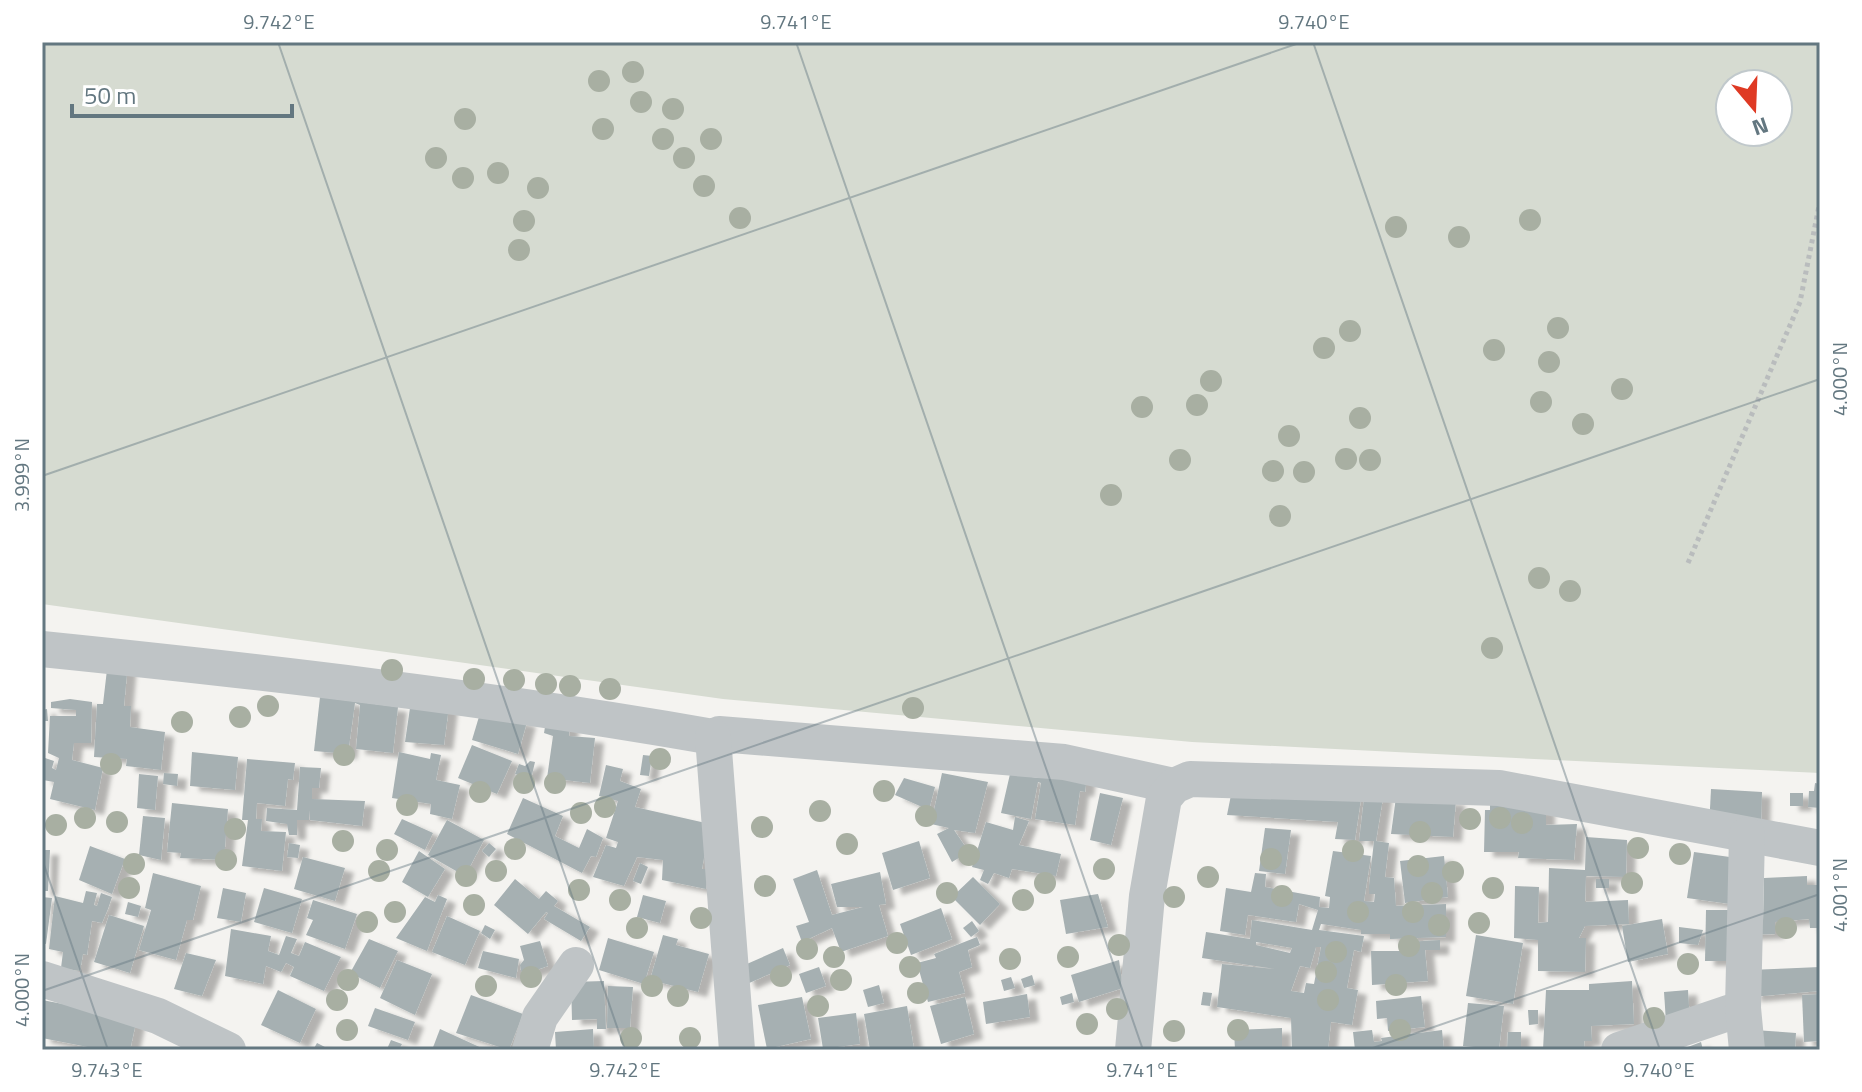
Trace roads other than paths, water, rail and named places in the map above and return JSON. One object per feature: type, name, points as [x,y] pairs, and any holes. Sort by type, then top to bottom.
[{"type":"street","points":[[42,649],[337,680],[585,714],[713,737],[719,734],[1064,762],[1174,786]]},
{"type":"street","points":[[713,737],[737,1050]]},
{"type":"street","points":[[1133,1050],[1147,896],[1164,798],[1174,786],[1190,779],[1499,788],[1820,848]]},
{"type":"street","points":[[1747,835],[1743,1008],[1747,1050]]},
{"type":"street","points":[[530,1050],[540,1017],[576,965]]},
{"type":"street","points":[[42,979],[158,1016],[228,1050]]},
{"type":"street","points":[[1619,1050],[1743,1008]]}]
